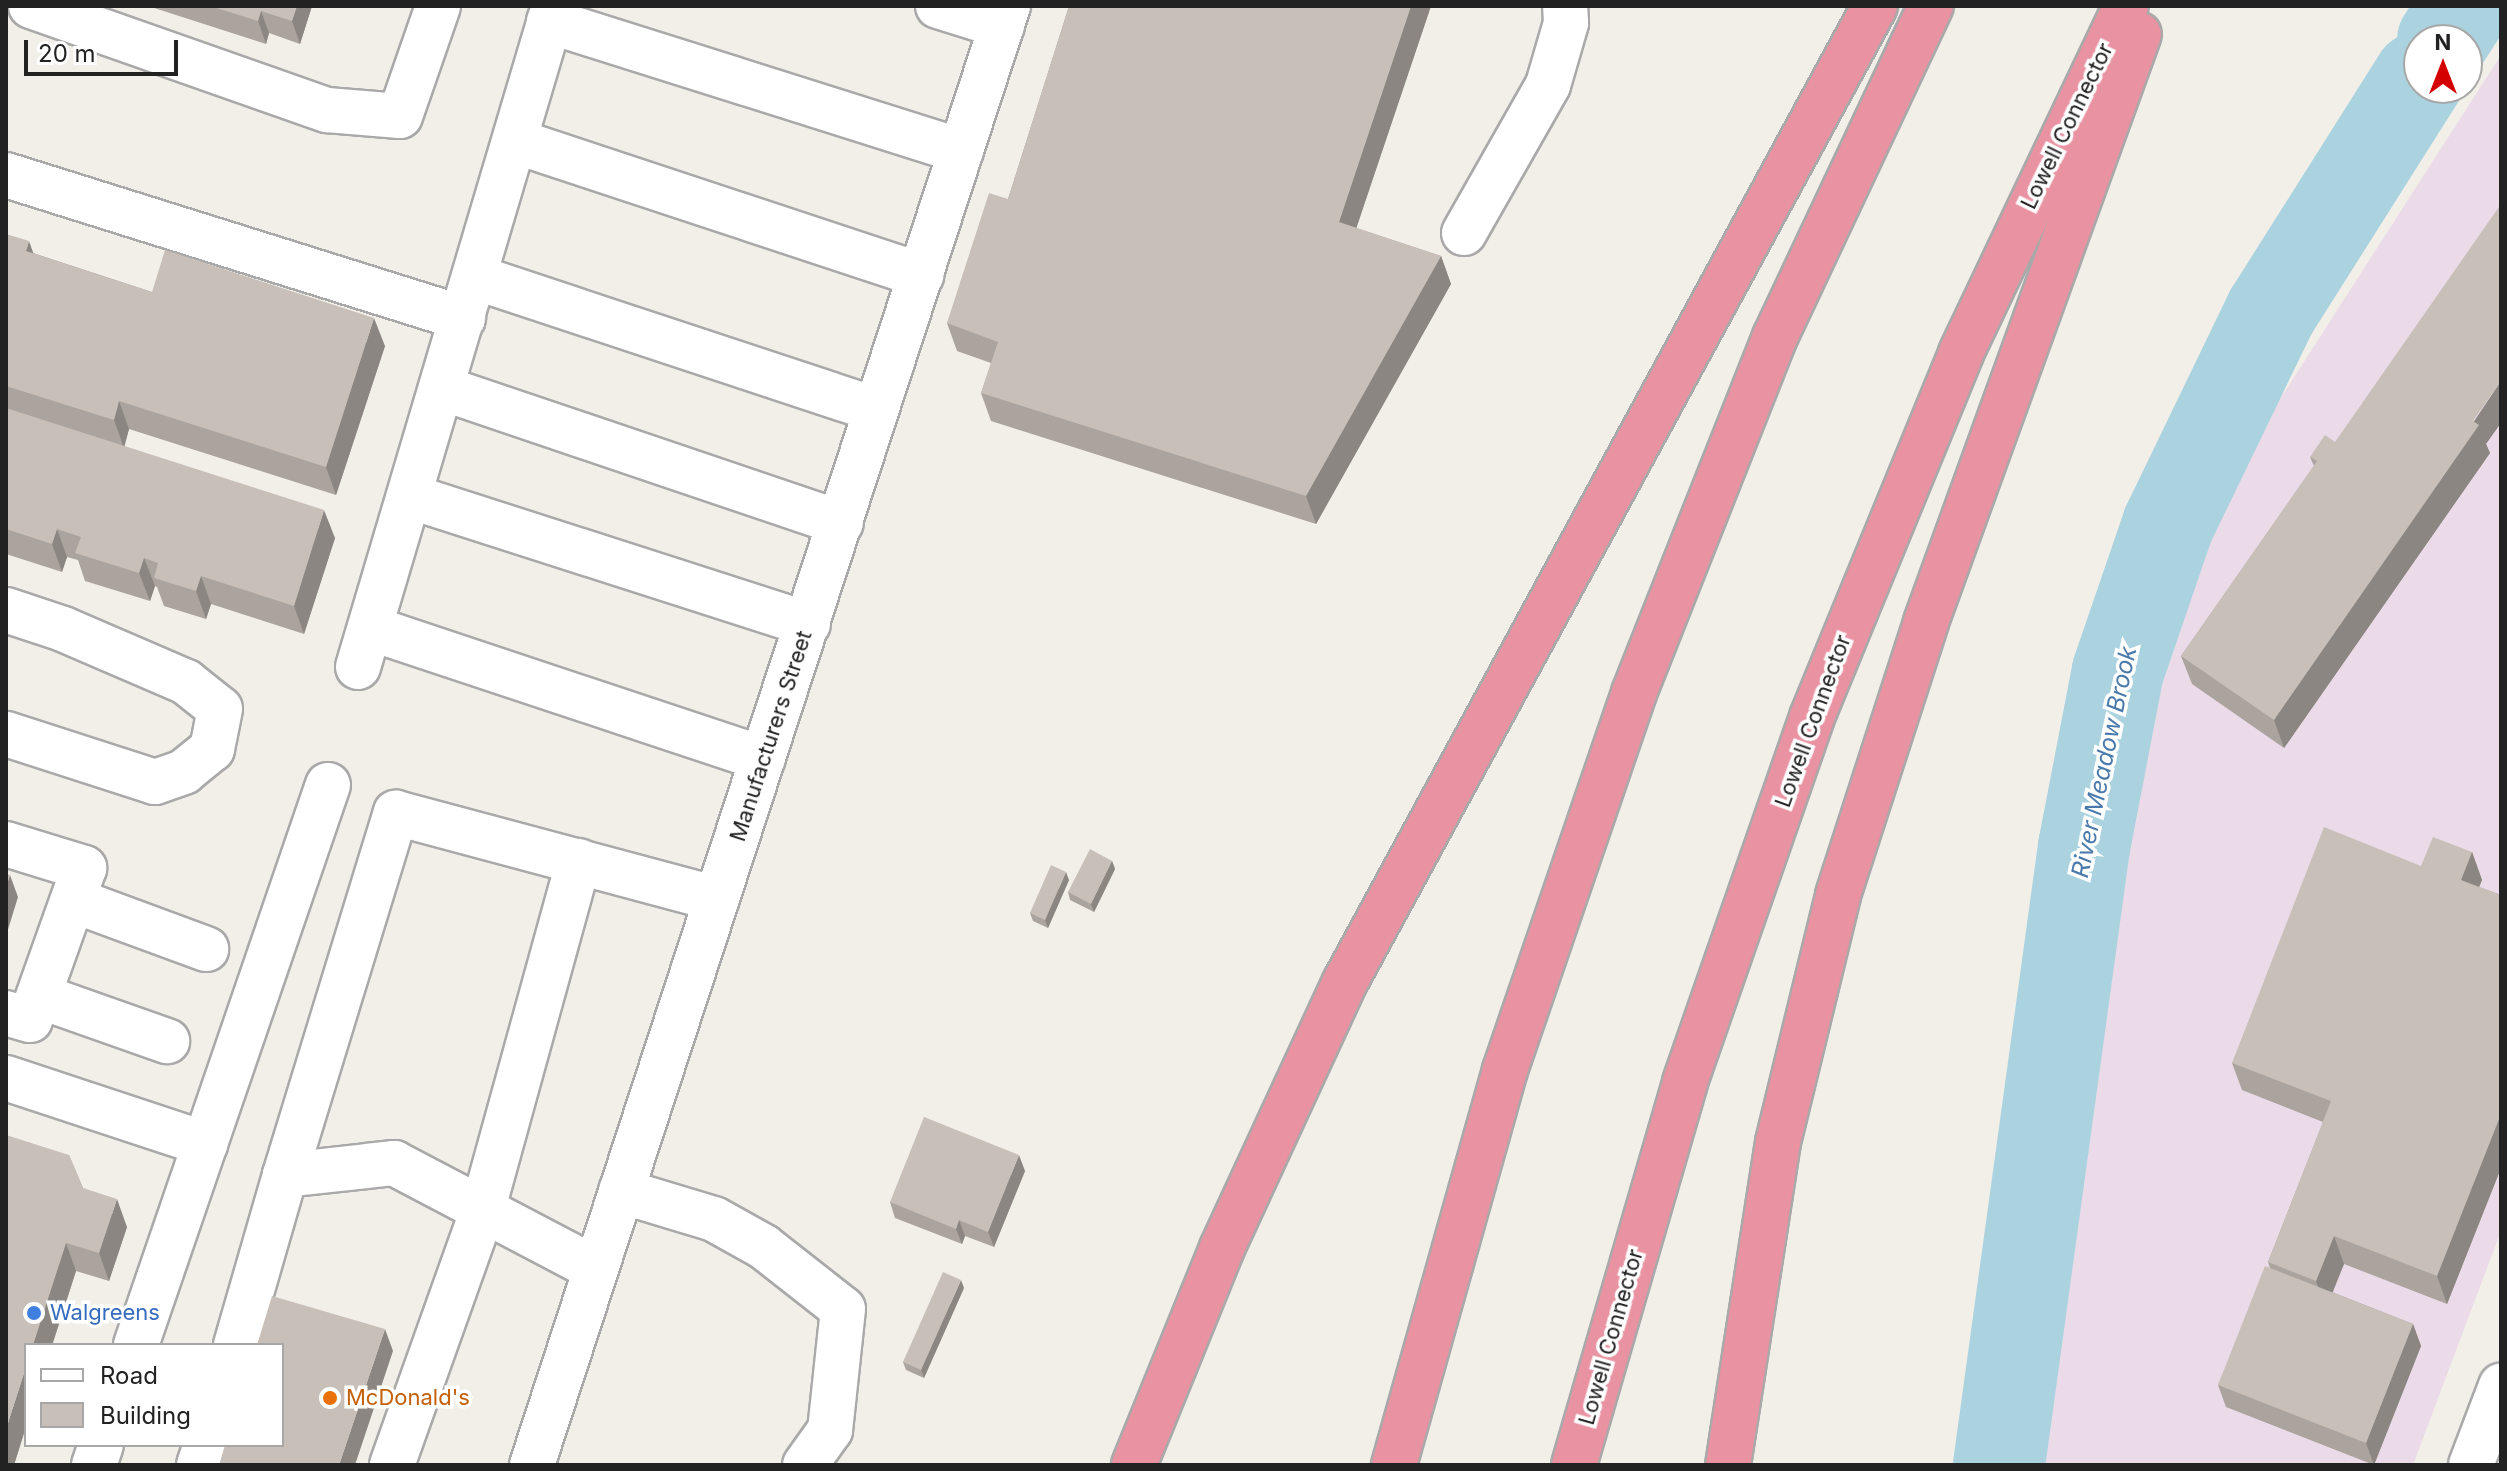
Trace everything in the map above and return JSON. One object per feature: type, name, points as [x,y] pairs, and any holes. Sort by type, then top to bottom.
[{"type":"highway","points":[[1134,1465],[1222,1248],[1345,982],[1875,6]]},
{"type":"highway","points":[[1394,1465],[1505,1070],[1639,679],[1775,337],[1931,6]]},
{"type":"highway","name":"Lowell Connector","points":[[1574,1465],[1685,1082],[1817,703],[1961,353],[2126,6]]},
{"type":"highway","points":[[1728,1465],[1778,1142],[1838,895],[1926,622],[2149,6]]},
{"type":"street","points":[[31,6],[327,110],[400,116],[438,6]]},
{"type":"street","points":[[938,6],[1005,16]]},
{"type":"street","points":[[1464,233],[1548,85],[1566,23],[1565,6]]},
{"type":"street","points":[[763,759],[364,648],[552,14],[961,151]]},
{"type":"street","name":"Manufacturers Street","points":[[532,1465],[1005,16]]},
{"type":"street","points":[[515,141],[921,275]]},
{"type":"street","points":[[6,175],[463,318]]},
{"type":"street","points":[[475,277],[875,409]]},
{"type":"street","points":[[442,388],[841,523]]},
{"type":"street","points":[[409,496],[808,624]]},
{"type":"street","points":[[6,610],[63,629],[186,682],[220,709],[212,749],[184,772],[155,782],[6,734]]},
{"type":"street","points":[[137,1343],[328,785]]},
{"type":"street","points":[[237,1343],[396,813],[717,899]]},
{"type":"street","points":[[6,844],[84,868],[73,900],[22,1004],[167,1041]]},
{"type":"street","points":[[392,1465],[482,1212],[579,861]]},
{"type":"street","points":[[73,900],[206,949]]},
{"type":"street","points":[[6,1078],[205,1144]]},
{"type":"street","points":[[285,1175],[394,1163],[482,1212],[596,1269]]},
{"type":"street","points":[[621,1191],[714,1219],[764,1247],[843,1309],[830,1430],[805,1465]]},
{"type":"street","points":[[2471,1465],[2501,1386]]},
{"type":"shaded area","points":[[2501,55],[2501,1231],[2413,1465],[2039,1465],[2117,853],[2210,508],[2470,104],[2483,104],[2483,83]]},
{"type":"building","points":[[210,6],[297,6],[292,21],[261,11],[258,21]]},
{"type":"building","points":[[1069,6],[1411,6],[1339,222],[1441,256],[1306,496],[981,393],[998,342],[947,323],[989,193],[1008,199]]},
{"type":"building","points":[[2501,204],[2501,381],[2473,421],[2479,425],[2274,720],[2181,656],[2317,461],[2310,457],[2325,435],[2335,442]]},
{"type":"building","points":[[6,234],[29,241],[26,251],[152,292],[165,250],[374,318],[326,467],[119,401],[114,420],[6,386]]},
{"type":"building","points":[[6,408],[324,510],[294,606],[201,576],[196,591],[154,578],[158,563],[144,558],[139,573],[75,553],[81,537],[57,529],[52,544],[6,529]]},
{"type":"building","points":[[2324,827],[2421,866],[2433,837],[2472,852],[2461,880],[2501,895],[2501,1114],[2437,1276],[2334,1236],[2316,1281],[2268,1262],[2331,1101],[2232,1063]]},
{"type":"building","points":[[1090,849],[1112,861],[1091,904],[1068,892]]},
{"type":"building","points":[[1051,865],[1066,872],[1045,920],[1030,913]]},
{"type":"building","points":[[924,1117],[1019,1155],[988,1232],[959,1220],[956,1229],[890,1202]]},
{"type":"building","name":"Walgreens","points":[[6,1135],[69,1155],[83,1188],[117,1199],[99,1253],[66,1243],[34,1343],[24,1343],[24,1373],[6,1429]]},
{"type":"building","points":[[2265,1266],[2413,1324],[2366,1443],[2218,1385]]},
{"type":"building","points":[[943,1272],[961,1280],[921,1370],[903,1362]]},
{"type":"building","name":"McDonald's","points":[[272,1296],[385,1329],[339,1465],[219,1465],[224,1447],[284,1447],[284,1343],[258,1343]]},
{"type":"waterway","name":"River Meadow Brook","points":[[2453,24],[2465,6]]},
{"type":"waterway","name":"River Meadow Brook","points":[[1999,1465],[2084,847],[2118,671],[2168,525],[2271,312],[2403,103]]},
{"type":"place","name":"Walgreens","points":[[34,1313]]},
{"type":"place","name":"McDonald's","points":[[330,1398]]}]
